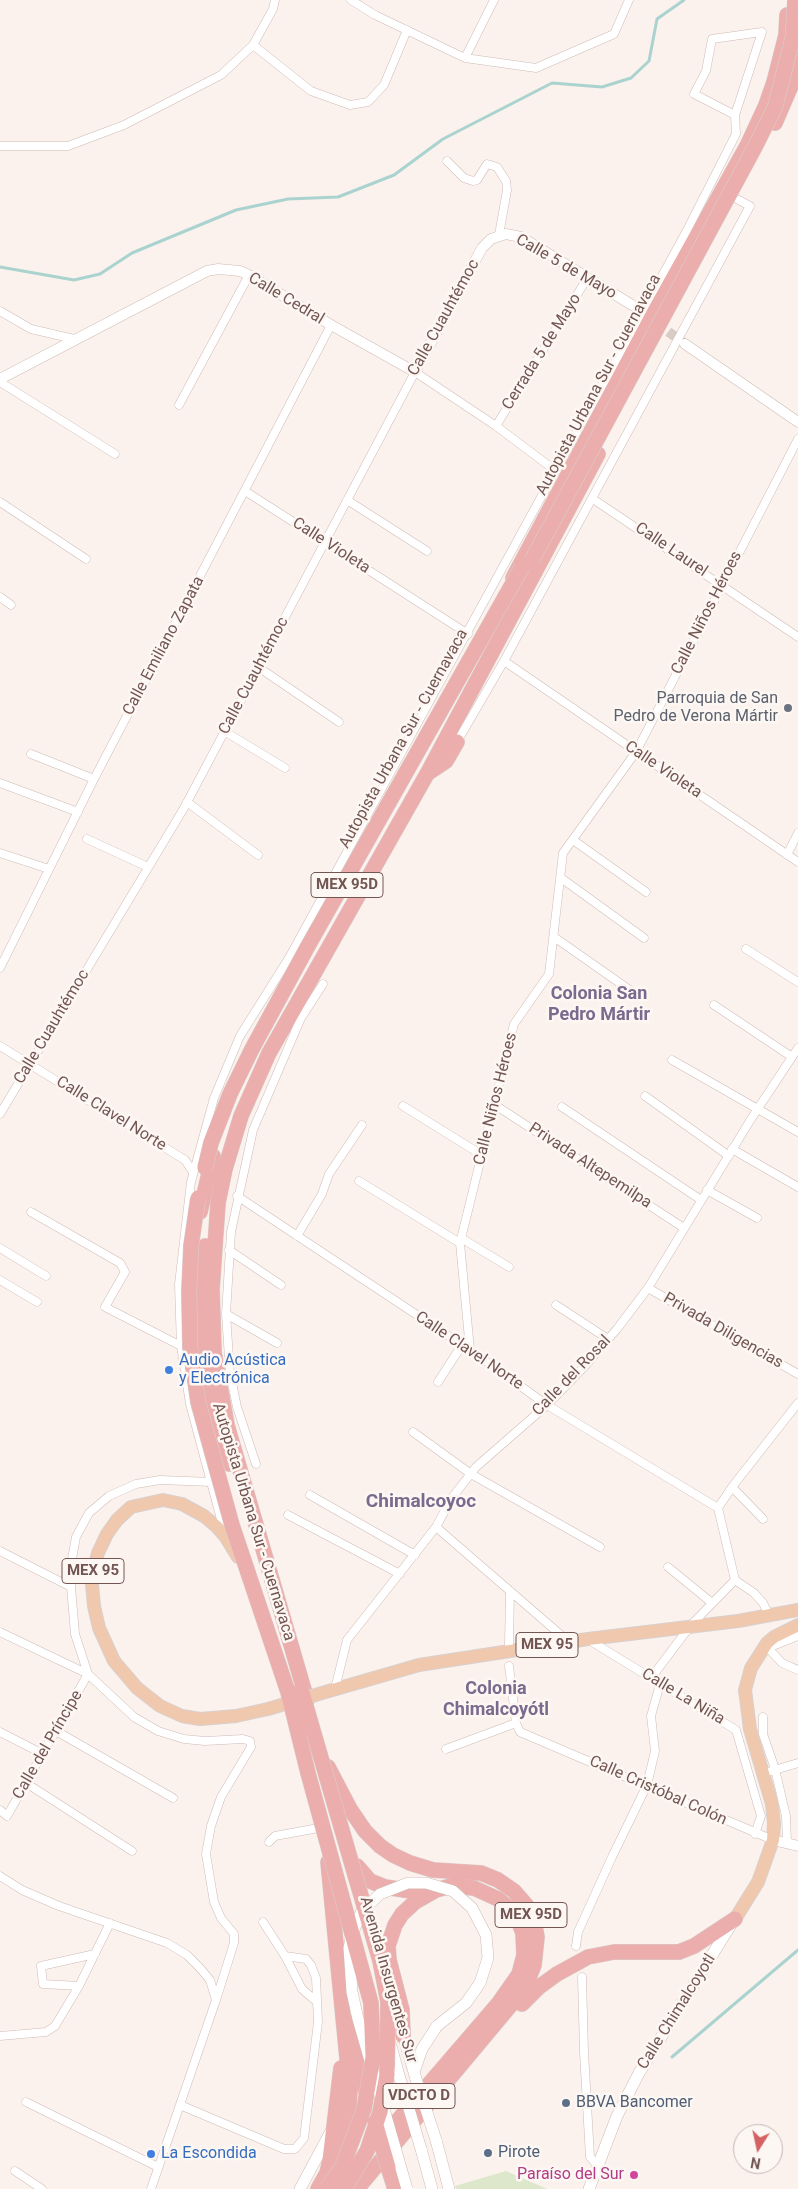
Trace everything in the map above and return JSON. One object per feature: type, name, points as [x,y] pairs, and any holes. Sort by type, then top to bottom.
[{"type":"highway","name":"MEX 95D","points":[[324,1827],[301,1737],[214,1440],[201,1380],[195,1326],[201,1201],[229,1105],[295,961],[376,837],[655,311],[747,146],[766,105],[776,75],[786,35],[789,0]]},
{"type":"highway","name":"Autopista Urbana Sur - Cuernavaca","points":[[328,2189],[343,2164],[364,2109],[373,2057],[371,2003],[308,1773],[288,1692],[232,1525],[198,1402],[190,1347],[188,1291],[191,1246],[198,1198],[211,1143],[230,1094],[252,1049],[526,558],[657,313],[714,214],[769,106],[789,34],[789,0]]},
{"type":"highway","name":"Autopista Urbana Sur - Cuernavaca","points":[[343,2189],[367,2151],[380,2112],[387,2075],[388,2002],[380,1961],[356,1879],[251,1528],[219,1437],[207,1382],[202,1322],[202,1271],[214,1191],[235,1115],[271,1038],[771,115],[793,37],[795,0]]},
{"type":"highway","name":"MEX 95D","points":[[501,2020],[525,1988],[534,1966],[537,1936],[534,1921],[527,1906],[514,1891],[498,1880],[481,1873],[433,1870],[410,1863],[393,1855],[365,1831],[350,1810],[329,1771],[227,1425],[214,1352],[212,1288],[218,1203],[231,1145],[241,1116],[269,1053],[426,774],[735,198],[781,110],[791,86],[798,59]]},
{"type":"highway","points":[[426,774],[446,761],[457,742]]},
{"type":"highway","points":[[324,1827],[343,2010],[344,2047],[350,2089],[348,2124],[342,2153],[328,2189]]},
{"type":"highway","points":[[356,1866],[370,1881],[385,1887],[411,1891],[436,1890]]},
{"type":"highway","name":"VDCTO D","points":[[343,2189],[498,2004],[513,1985],[522,1966],[523,1933],[518,1920],[508,1908],[488,1892],[460,1886],[436,1890]]},
{"type":"highway","points":[[403,2036],[402,2010],[388,1960],[390,1936],[402,1914],[415,1902],[436,1890]]},
{"type":"highway","points":[[501,2020],[514,2013],[539,1987],[557,1974],[588,1957],[614,1952],[680,1952],[694,1946],[735,1919]]},
{"type":"highway","points":[[343,2010],[351,2027],[366,2092],[395,2189]]},
{"type":"highway","name":"VDCTO D","points":[[357,2189],[501,2020]]},
{"type":"highway","points":[[318,2189],[328,2173],[344,2047]]},
{"type":"main road","name":"MEX 95","points":[[264,1615],[225,1536],[204,1516],[182,1504],[163,1500],[131,1507],[117,1520],[107,1534],[98,1553],[92,1584],[94,1606],[99,1628],[114,1661],[137,1688],[160,1706],[182,1716],[200,1719],[236,1716],[268,1709],[419,1665],[798,1610]]},
{"type":"main road","points":[[766,1647],[769,1615]]},
{"type":"main road","points":[[735,1919],[758,1882],[773,1840],[769,1771],[750,1729],[745,1690],[751,1668],[774,1637],[798,1626]]},
{"type":"main road","name":"Avenida Insurgentes Sur","points":[[329,1771],[382,1968],[436,2140],[449,2189]]},
{"type":"main road","name":"Avenida Insurgentes Sur","points":[[324,1827],[432,2189]]},
{"type":"main road","points":[[407,2189],[358,2019],[352,1992],[350,1948],[352,1934],[362,1911],[380,1894],[408,1883],[426,1883],[453,1891],[472,1908],[486,1935],[488,1958],[480,1983],[466,2003],[437,2026],[422,2049],[415,2076]]},
{"type":"main road","name":"Calle Chimalcoyotl","points":[[589,2189],[617,2116],[639,2073],[735,1919]]},
{"type":"main road","points":[[300,2189],[334,2125]]},
{"type":"street","points":[[0,146],[68,146],[124,125],[221,75],[253,45],[274,9],[274,0]]},
{"type":"street","points":[[351,0],[375,15],[465,58],[536,68],[614,34],[629,0]]},
{"type":"street","points":[[465,58],[494,0]]},
{"type":"street","points":[[253,45],[311,91],[350,105],[368,102],[384,85],[407,30]]},
{"type":"street","points":[[225,1536],[190,1404],[181,1346],[179,1284],[193,1172],[214,1098],[240,1036],[295,961],[468,634],[681,243],[736,134],[735,115],[762,32],[712,39],[706,71],[694,94],[735,115]]},
{"type":"street","points":[[447,161],[464,178],[473,181],[477,180],[487,164],[496,167],[506,181],[507,190],[499,235]]},
{"type":"street","points":[[457,742],[504,662],[750,206],[735,198]]},
{"type":"street","name":"Calle 5 de Mayo","points":[[499,235],[521,236],[632,305]]},
{"type":"street","name":"Calle Cuauhtémoc","points":[[0,1114],[187,802],[482,248],[490,239],[499,235]]},
{"type":"street","name":"Calle Cedral","points":[[0,380],[74,339],[207,271],[229,269],[249,275],[331,325],[415,372],[496,426],[556,471]]},
{"type":"street","points":[[179,405],[249,275]]},
{"type":"street","name":"Cerrada 5 de Mayo","points":[[496,426],[588,277]]},
{"type":"street","points":[[0,311],[31,329],[74,339]]},
{"type":"street","name":"Calle Emiliano Zapata","points":[[1,965],[94,779],[331,325]]},
{"type":"street","points":[[685,344],[798,422]]},
{"type":"street","points":[[0,380],[115,454]]},
{"type":"street","name":"Calle Niños Héroes","points":[[470,1350],[461,1240],[514,1024],[548,974],[563,853],[636,752],[721,584],[798,439]]},
{"type":"street","name":"Calle Violeta","points":[[245,491],[468,634]]},
{"type":"street","name":"Calle Laurel","points":[[592,498],[798,637]]},
{"type":"street","points":[[347,500],[426,551]]},
{"type":"street","points":[[0,502],[86,559]]},
{"type":"street","points":[[0,597],[11,605]]},
{"type":"street","name":"Calle Violeta","points":[[504,662],[798,862]]},
{"type":"street","points":[[258,667],[339,722]]},
{"type":"street","points":[[224,731],[285,768]]},
{"type":"street","points":[[31,754],[94,779]]},
{"type":"street","points":[[0,783],[78,812]]},
{"type":"street","points":[[187,802],[258,855]]},
{"type":"street","points":[[787,855],[798,833]]},
{"type":"street","points":[[87,839],[148,867]]},
{"type":"street","points":[[573,840],[646,892]]},
{"type":"street","points":[[0,853],[50,869]]},
{"type":"street","points":[[560,878],[644,938]]},
{"type":"street","points":[[554,936],[634,993]]},
{"type":"street","points":[[746,949],[798,982]]},
{"type":"street","points":[[256,1464],[237,1407],[230,1373],[226,1314],[229,1250],[237,1196],[253,1130],[301,1018],[323,984]]},
{"type":"street","points":[[714,1005],[792,1058]]},
{"type":"street","name":"Calle Clavel Norte","points":[[0,1046],[185,1160],[193,1172]]},
{"type":"street","name":"Calle del Rosal","points":[[332,1690],[348,1640],[436,1527],[451,1499],[471,1474],[547,1404],[608,1339],[648,1288],[730,1153],[798,1048]]},
{"type":"street","points":[[672,1060],[798,1132]]},
{"type":"street","points":[[645,1096],[730,1153],[798,1187]]},
{"type":"street","name":"Privada Altepemilpa","points":[[495,1105],[684,1228]]},
{"type":"street","points":[[403,1106],[482,1155]]},
{"type":"street","points":[[562,1107],[701,1200]]},
{"type":"street","points":[[297,1236],[322,1194],[329,1174],[362,1125]]},
{"type":"street","points":[[358,1181],[508,1267]]},
{"type":"street","points":[[707,1190],[757,1218]]},
{"type":"street","name":"Calle Clavel Norte","points":[[237,1196],[470,1350],[547,1404],[718,1508]]},
{"type":"street","points":[[31,1212],[120,1263],[126,1272],[106,1306],[181,1346]]},
{"type":"street","points":[[0,1248],[46,1276]]},
{"type":"street","points":[[229,1250],[281,1285]]},
{"type":"street","points":[[0,1280],[38,1302]]},
{"type":"street","name":"Privada Diligencias","points":[[648,1288],[798,1374]]},
{"type":"street","points":[[556,1305],[608,1339]]},
{"type":"street","points":[[226,1314],[277,1343]]},
{"type":"street","points":[[438,1382],[462,1345]]},
{"type":"street","points":[[769,1615],[763,1603],[754,1593],[735,1580],[718,1508],[732,1487],[798,1403]]},
{"type":"street","points":[[413,1432],[471,1474],[600,1547]]},
{"type":"street","points":[[88,1674],[75,1634],[70,1588],[76,1537],[88,1513],[110,1496],[136,1484],[160,1480],[212,1482]]},
{"type":"street","points":[[732,1487],[762,1519]]},
{"type":"street","points":[[310,1495],[415,1555]]},
{"type":"street","points":[[288,1515],[400,1574]]},
{"type":"street","points":[[436,1527],[569,1642]]},
{"type":"street","points":[[0,1550],[70,1588]]},
{"type":"street","points":[[668,1567],[712,1603]]},
{"type":"street","points":[[651,1678],[691,1625],[735,1580]]},
{"type":"street","points":[[509,1644],[510,1591]]},
{"type":"street","points":[[0,1632],[88,1674],[134,1718],[158,1731],[184,1739],[205,1741],[243,1739],[250,1741],[251,1746],[248,1754],[221,1797],[211,1826],[206,1854],[214,1902],[221,1918],[234,1934],[234,1943],[151,2189]]},
{"type":"street","points":[[798,1636],[766,1647],[782,1663],[798,1670]]},
{"type":"street","name":"Calle La Niña","points":[[588,1639],[736,1730],[761,1816],[755,1834]]},
{"type":"street","points":[[446,1749],[516,1723],[509,1666]]},
{"type":"street","name":"Calle del Príncipe","points":[[0,1810],[7,1816],[88,1674]]},
{"type":"street","points":[[576,1946],[578,1932],[647,1785],[655,1751],[652,1716],[660,1684]]},
{"type":"street","points":[[763,1717],[763,1734],[769,1771],[786,1816],[787,1843]]},
{"type":"street","name":"Calle Cristóbal Colón","points":[[516,1723],[520,1732],[647,1785],[755,1834],[798,1846]]},
{"type":"street","points":[[56,1731],[173,1798]]},
{"type":"street","points":[[0,1732],[43,1754]]},
{"type":"street","points":[[769,1771],[798,1763]]},
{"type":"street","points":[[26,1783],[132,1851]]},
{"type":"street","points":[[268,1842],[275,1836],[324,1827]]},
{"type":"street","points":[[0,1876],[22,1890],[59,1906],[167,1943],[187,1955],[210,1980],[216,2000]]},
{"type":"street","points":[[263,1922],[285,1956],[302,1989],[317,2002]]},
{"type":"street","points":[[0,2036],[46,2032],[55,2026],[79,1986],[110,1923]]},
{"type":"street","points":[[79,1986],[43,1984],[41,1966],[95,1954]]},
{"type":"street","points":[[180,2105],[284,2149],[296,2149],[304,2138],[318,2022],[316,1978],[312,1964],[306,1959],[285,1956]]},
{"type":"street","points":[[582,1976],[590,2157],[598,2166]]},
{"type":"street","points":[[26,2102],[158,2167]]},
{"type":"street","points":[[15,2171],[42,2189]]},
{"type":"green space","points":[[506,2171],[547,2189],[456,2189],[455,2186]]},
{"type":"waterway","points":[[0,267],[74,280],[100,274],[132,253],[236,210],[288,199],[338,197],[394,175],[443,139],[552,83],[602,87],[631,78],[649,61],[657,19],[684,0]]},
{"type":"waterway","points":[[672,2057],[798,1950]]},
{"type":"tunnel","points":[[632,305],[685,344]]},
{"type":"place","name":"Parroquia de San Pedro de Verona Mártir","points":[[788,708]]},
{"type":"place","name":"Audio Acústica y Electrónica","points":[[169,1370]]},
{"type":"place","name":"BBVA Bancomer","points":[[566,2103]]},
{"type":"place","name":"Pirote","points":[[488,2153]]},
{"type":"place","name":"La Escondida","points":[[151,2154]]},
{"type":"place","name":"Paraíso del Sur","points":[[634,2175]]},
{"type":"district","name":"Colonia San Pedro Mártir","points":[[599,1004]]},
{"type":"district","name":"Chimalcoyoc","points":[[421,1502]]},
{"type":"district","name":"Colonia Chimalcoyótl","points":[[496,1699]]}]
